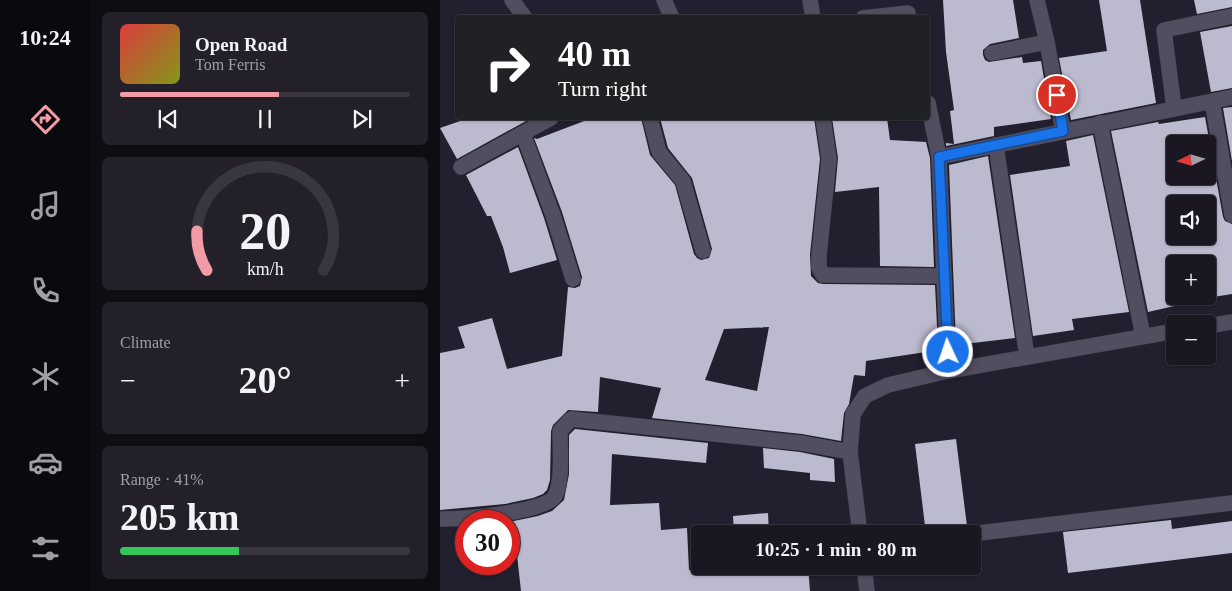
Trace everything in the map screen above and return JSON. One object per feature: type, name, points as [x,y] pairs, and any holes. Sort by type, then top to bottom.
[{"type":"street","points":[[512,0],[523,15]]},
{"type":"street","points":[[664,0],[671,15]]},
{"type":"street","points":[[810,0],[812,15]]},
{"type":"street","points":[[1037,0],[1047,42],[1063,131]]},
{"type":"street","points":[[880,15],[908,10]]},
{"type":"street","points":[[1174,108],[1164,30],[1232,16]]},
{"type":"street","points":[[992,53],[1047,42]]},
{"type":"street","points":[[939,157],[1232,97]]},
{"type":"street","points":[[1212,101],[1232,215]]},
{"type":"street","points":[[930,113],[939,157],[948,371]]},
{"type":"street","points":[[462,167],[547,120]]},
{"type":"street","points":[[651,120],[659,152],[682,181],[703,251]]},
{"type":"street","points":[[823,120],[829,159],[819,255],[819,268],[823,275],[944,276]]},
{"type":"street","points":[[1100,123],[1143,336]]},
{"type":"street","points":[[522,134],[554,215],[573,279]]},
{"type":"street","points":[[996,145],[1027,356]]},
{"type":"street","points":[[1216,325],[1232,322]]},
{"type":"street","points":[[859,525],[850,452],[853,414],[865,396],[888,385],[948,371],[1166,332]]},
{"type":"street","points":[[440,519],[522,512],[551,501],[555,496],[560,470],[560,431],[571,419],[801,443],[850,452]]},
{"type":"street","points":[[981,533],[1232,503]]},
{"type":"street","points":[[865,575],[867,591]]},
{"type":"building","points":[[943,0],[1013,0],[1019,38],[990,44],[983,50],[983,55],[985,60],[989,62],[1022,57],[1023,63],[1041,61],[1051,119],[994,127],[994,136],[946,146],[946,143],[954,144],[950,111],[954,110],[946,52]]},
{"type":"building","points":[[1099,0],[1140,0],[1156,103],[1071,120],[1059,58],[1107,51]]},
{"type":"building","points":[[1194,0],[1232,0],[1232,7],[1197,14]]},
{"type":"building","points":[[1232,26],[1232,88],[1211,92],[1200,32]]},
{"type":"building","points":[[1232,107],[1232,161],[1223,108]]},
{"type":"building","points":[[1205,117],[1208,135],[1166,135],[1166,185],[1216,185],[1216,178],[1223,217],[1225,221],[1232,224],[1232,294],[1216,297],[1216,255],[1166,255],[1166,305],[1179,305],[1148,312],[1111,131],[1158,122],[1159,124]]},
{"type":"building","points":[[463,120],[526,121],[457,159],[440,128]]},
{"type":"building","points":[[587,120],[641,120],[650,155],[675,185],[694,254],[701,260],[709,258],[712,249],[692,178],[668,148],[661,120],[814,120],[820,159],[810,254],[811,276],[818,283],[823,284],[935,285],[938,347],[926,349],[926,352],[866,361],[865,376],[854,375],[849,404],[844,413],[841,441],[802,434],[652,418],[661,388],[600,377],[598,412],[568,410],[553,425],[551,431],[550,480],[547,490],[543,494],[505,504],[440,510],[440,353],[465,348],[458,327],[492,318],[507,369],[562,356],[568,287],[575,288],[580,286],[582,277],[562,212],[534,138],[537,139]],"holes":[[[769,327],[757,391],[705,380],[724,329]]]},
{"type":"building","points":[[832,120],[887,120],[890,140],[926,142],[930,158],[934,267],[880,266],[879,187],[835,192],[838,158]]},
{"type":"building","points":[[1093,135],[1129,312],[1072,319],[1074,330],[1033,336],[1010,175],[1070,166],[1066,141]]},
{"type":"building","points":[[518,147],[557,260],[510,273],[503,247],[491,216],[487,216],[466,175]]},
{"type":"building","points":[[988,156],[1015,338],[956,345],[949,165]]},
{"type":"building","points":[[575,429],[708,443],[706,463],[612,454],[610,505],[659,503],[661,530],[687,528],[689,570],[691,570],[691,575],[809,575],[810,591],[521,591],[519,575],[520,520],[552,511],[564,500],[569,474],[569,435]]},
{"type":"building","points":[[956,439],[967,525],[925,525],[915,444]]},
{"type":"building","points":[[763,448],[800,452],[834,459],[835,482],[810,480],[810,473],[764,468]]},
{"type":"building","points":[[768,513],[769,525],[734,525],[733,516]]},
{"type":"building","points":[[1171,520],[1172,529],[1232,521],[1232,553],[1068,573],[1063,532]]},
{"type":"route","points":[[948,352],[939,157],[1063,131],[1057,95]]}]
